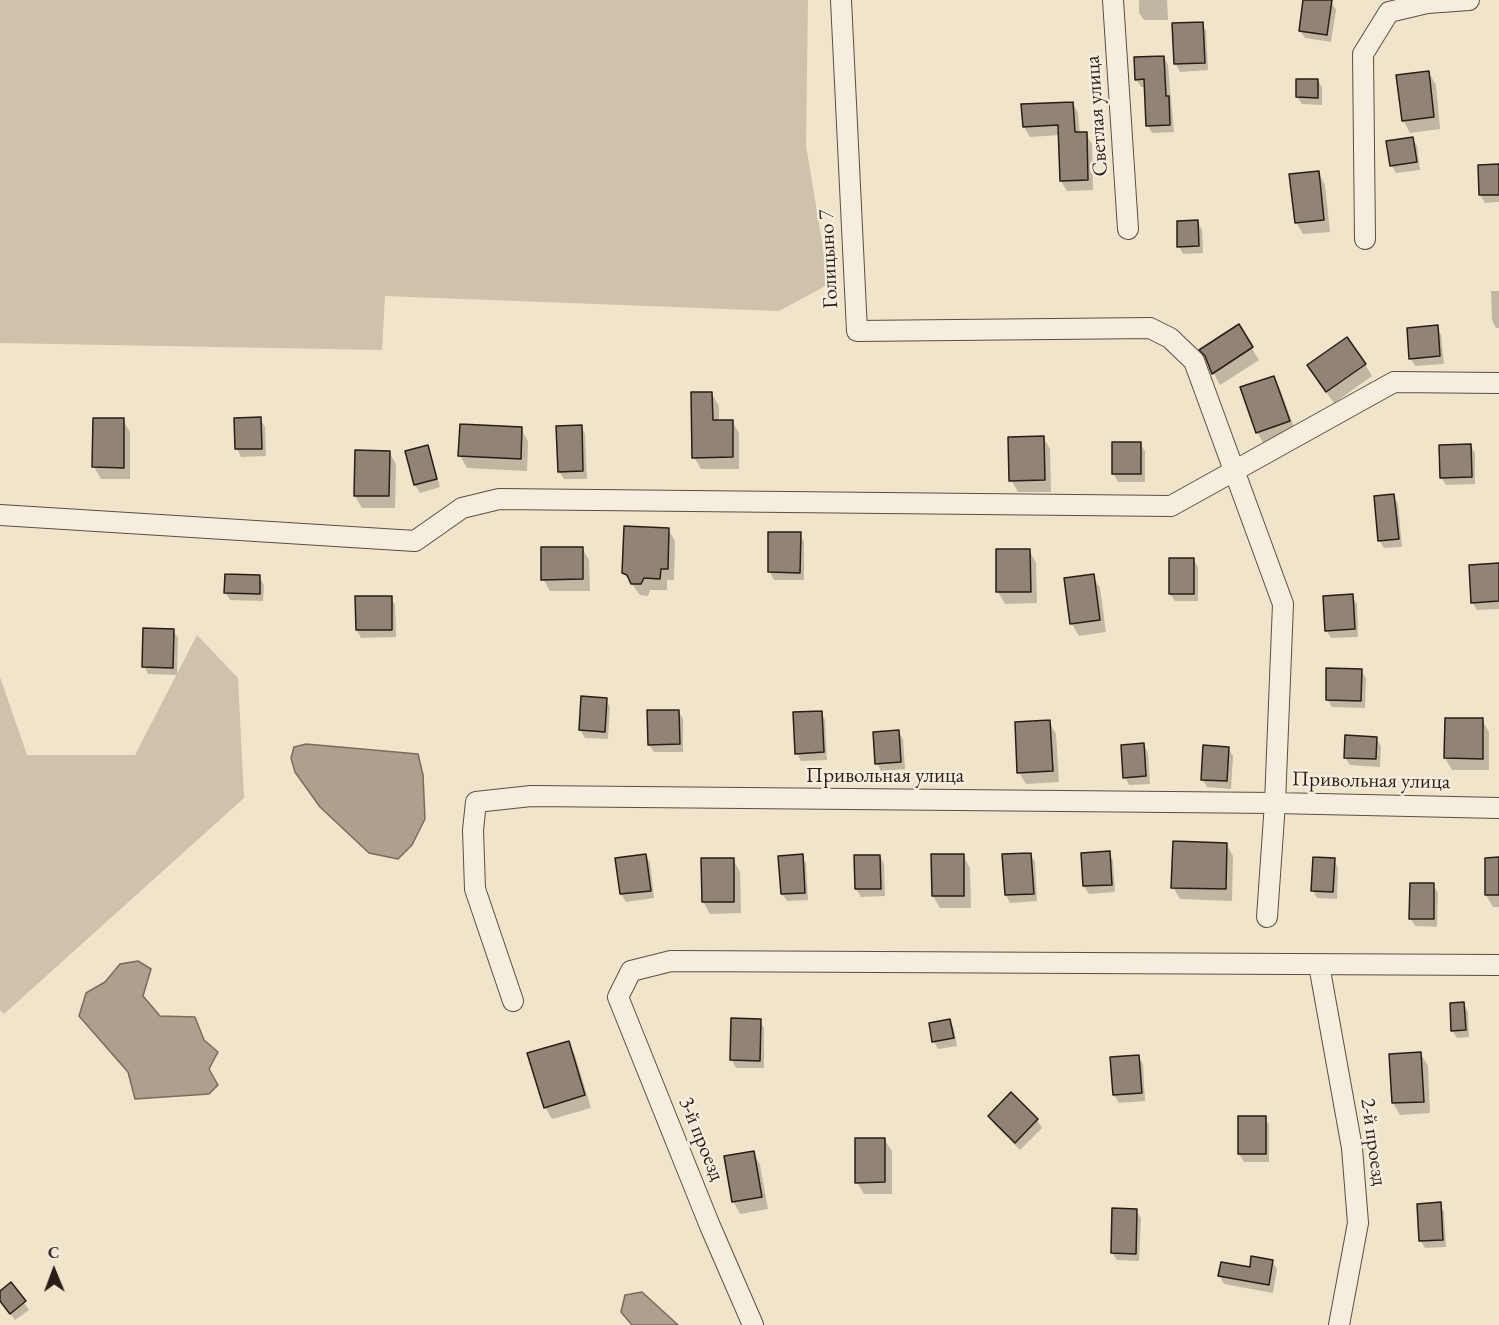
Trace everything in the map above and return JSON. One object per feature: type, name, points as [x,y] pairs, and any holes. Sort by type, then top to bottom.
[{"type":"street","name":"Голицыно 7","points":[[841,0],[857,331],[1150,328],[1170,338],[1194,361],[1235,471]]},
{"type":"street","name":"Светлая улица","points":[[1113,0],[1128,229]]},
{"type":"street","points":[[1365,238],[1363,54],[1389,12],[1428,3],[1469,0]]},
{"type":"street","points":[[0,515],[415,541],[462,508],[499,499],[1171,506],[1394,382],[1499,382]]},
{"type":"street","points":[[1235,471],[1283,604],[1275,803],[1267,916]]},
{"type":"street","name":"Привольная улица","points":[[513,1001],[475,889],[473,830],[477,802],[531,796],[1275,803],[1499,808]]},
{"type":"street","name":"3-й проезд","points":[[753,1325],[710,1226],[618,998],[631,971],[671,961],[1319,965]]},
{"type":"street","points":[[1319,965],[1499,965]]},
{"type":"street","name":"2-й проезд","points":[[1319,965],[1352,1148],[1358,1223],[1339,1325]]},
{"type":"shaded area","points":[[0,0],[808,0],[806,145],[829,284],[779,311],[385,296],[382,350],[0,343]]},
{"type":"shaded area","points":[[197,635],[238,678],[244,798],[4,1014],[0,1010],[0,677],[27,755],[135,755]]},
{"type":"shaded area","points":[[306,744],[418,754],[423,775],[425,819],[412,845],[398,859],[369,853],[320,807],[295,772],[291,758],[294,747]]},
{"type":"shaded area","points":[[138,961],[151,969],[143,996],[160,1016],[195,1017],[204,1040],[218,1052],[209,1069],[218,1085],[209,1094],[135,1099],[128,1072],[79,1016],[86,993],[105,982],[120,964]]},
{"type":"shaded area","points":[[642,1292],[678,1325],[632,1325],[621,1312],[625,1295]]},
{"type":"building","points":[[1303,0],[1332,0],[1327,35],[1299,31]]},
{"type":"building","points":[[1203,22],[1205,63],[1174,64],[1172,23]]},
{"type":"building","points":[[1164,56],[1170,125],[1146,126],[1144,79],[1135,80],[1134,57]]},
{"type":"building","points":[[1429,71],[1434,117],[1402,121],[1396,75]]},
{"type":"building","points":[[1296,79],[1318,79],[1318,98],[1296,97]]},
{"type":"building","points":[[1073,102],[1075,132],[1087,132],[1088,180],[1060,181],[1058,125],[1023,127],[1021,104]]},
{"type":"building","points":[[1413,137],[1417,162],[1390,166],[1386,141]]},
{"type":"building","points":[[1499,164],[1499,195],[1479,195],[1478,165]]},
{"type":"building","points":[[1319,171],[1324,220],[1295,223],[1289,174]]},
{"type":"building","points":[[1198,220],[1199,246],[1177,247],[1177,221]]},
{"type":"building","points":[[1239,324],[1253,347],[1212,374],[1205,356],[1199,350]]},
{"type":"building","points":[[1438,325],[1440,356],[1409,359],[1407,328]]},
{"type":"building","points":[[1347,337],[1366,364],[1326,392],[1307,365]]},
{"type":"building","points":[[1274,376],[1290,421],[1256,433],[1240,387]]},
{"type":"building","points":[[691,392],[712,392],[713,420],[733,420],[733,457],[692,458]]},
{"type":"building","points":[[261,417],[262,449],[235,449],[234,418]]},
{"type":"building","points":[[93,418],[124,418],[124,468],[92,467]]},
{"type":"building","points":[[460,424],[522,427],[521,459],[458,456]]},
{"type":"building","points":[[582,425],[583,471],[558,472],[556,426]]},
{"type":"building","points":[[1044,436],[1045,480],[1009,481],[1008,437]]},
{"type":"building","points":[[1112,442],[1141,442],[1141,474],[1112,474]]},
{"type":"building","points":[[1471,444],[1472,477],[1440,478],[1439,445]]},
{"type":"building","points":[[428,445],[437,479],[414,485],[405,451]]},
{"type":"building","points":[[355,450],[390,451],[389,496],[354,496]]},
{"type":"building","points":[[1394,494],[1399,539],[1378,541],[1374,496]]},
{"type":"building","points":[[624,526],[669,528],[668,569],[661,569],[660,579],[644,578],[641,584],[631,584],[627,575],[622,573]]},
{"type":"building","points":[[768,532],[801,532],[800,573],[768,572]]},
{"type":"building","points":[[541,547],[583,547],[583,579],[541,580]]},
{"type":"building","points":[[996,549],[1030,549],[1031,592],[996,592]]},
{"type":"building","points":[[1169,558],[1194,558],[1194,594],[1169,594]]},
{"type":"building","points":[[1499,563],[1499,601],[1471,603],[1469,565]]},
{"type":"building","points":[[225,574],[260,575],[260,594],[224,593]]},
{"type":"building","points":[[1094,574],[1100,620],[1070,624],[1064,578]]},
{"type":"building","points":[[1353,594],[1355,629],[1325,631],[1323,596]]},
{"type":"building","points":[[355,596],[392,596],[392,630],[356,630]]},
{"type":"building","points":[[143,628],[174,629],[173,668],[142,667]]},
{"type":"building","points":[[1326,668],[1362,669],[1361,701],[1326,700]]},
{"type":"building","points":[[581,696],[607,698],[605,732],[579,730]]},
{"type":"building","points":[[647,710],[679,710],[680,744],[648,745]]},
{"type":"building","points":[[822,711],[824,752],[795,754],[793,712]]},
{"type":"building","points":[[1445,718],[1483,718],[1483,759],[1444,758]]},
{"type":"building","points":[[1050,720],[1053,771],[1017,773],[1015,722]]},
{"type":"building","points":[[899,730],[901,762],[875,764],[873,732]]},
{"type":"building","points":[[1345,735],[1377,737],[1376,759],[1344,758]]},
{"type":"building","points":[[1144,743],[1146,776],[1123,778],[1121,745]]},
{"type":"building","points":[[1203,745],[1229,747],[1227,781],[1201,780]]},
{"type":"building","points":[[1173,841],[1227,843],[1226,889],[1171,888]]},
{"type":"building","points":[[1110,851],[1112,885],[1083,886],[1081,853]]},
{"type":"building","points":[[1031,853],[1034,894],[1005,895],[1002,854]]},
{"type":"building","points":[[646,854],[651,891],[620,894],[615,858]]},
{"type":"building","points":[[803,854],[805,893],[781,894],[778,856]]},
{"type":"building","points":[[931,854],[964,854],[964,896],[932,896]]},
{"type":"building","points":[[854,855],[880,855],[881,889],[855,889]]},
{"type":"building","points":[[1313,857],[1335,858],[1333,892],[1311,891]]},
{"type":"building","points":[[1499,857],[1499,895],[1485,895],[1485,858]]},
{"type":"building","points":[[701,858],[734,858],[734,902],[702,902]]},
{"type":"building","points":[[1410,883],[1434,883],[1434,919],[1409,919]]},
{"type":"building","points":[[1464,1002],[1466,1030],[1451,1031],[1450,1003]]},
{"type":"building","points":[[731,1018],[761,1019],[760,1061],[730,1060]]},
{"type":"building","points":[[950,1019],[954,1038],[932,1042],[929,1023]]},
{"type":"building","points":[[569,1041],[585,1095],[544,1108],[527,1053]]},
{"type":"building","points":[[1421,1052],[1424,1102],[1392,1103],[1389,1054]]},
{"type":"building","points":[[1139,1055],[1142,1093],[1113,1095],[1110,1057]]},
{"type":"building","points":[[1011,1092],[1038,1119],[1015,1143],[988,1116]]},
{"type":"building","points":[[1238,1116],[1266,1116],[1266,1154],[1238,1154]]},
{"type":"building","points":[[855,1138],[885,1138],[885,1182],[855,1183]]},
{"type":"building","points":[[754,1151],[762,1197],[732,1202],[724,1156]]},
{"type":"building","points":[[1441,1202],[1443,1240],[1419,1241],[1417,1204]]},
{"type":"building","points":[[1112,1208],[1137,1209],[1136,1254],[1111,1253]]},
{"type":"building","points":[[1251,1256],[1273,1260],[1269,1285],[1218,1276],[1221,1262],[1250,1267]]},
{"type":"building","points":[[11,1282],[26,1301],[10,1314],[0,1301],[0,1291]]}]
